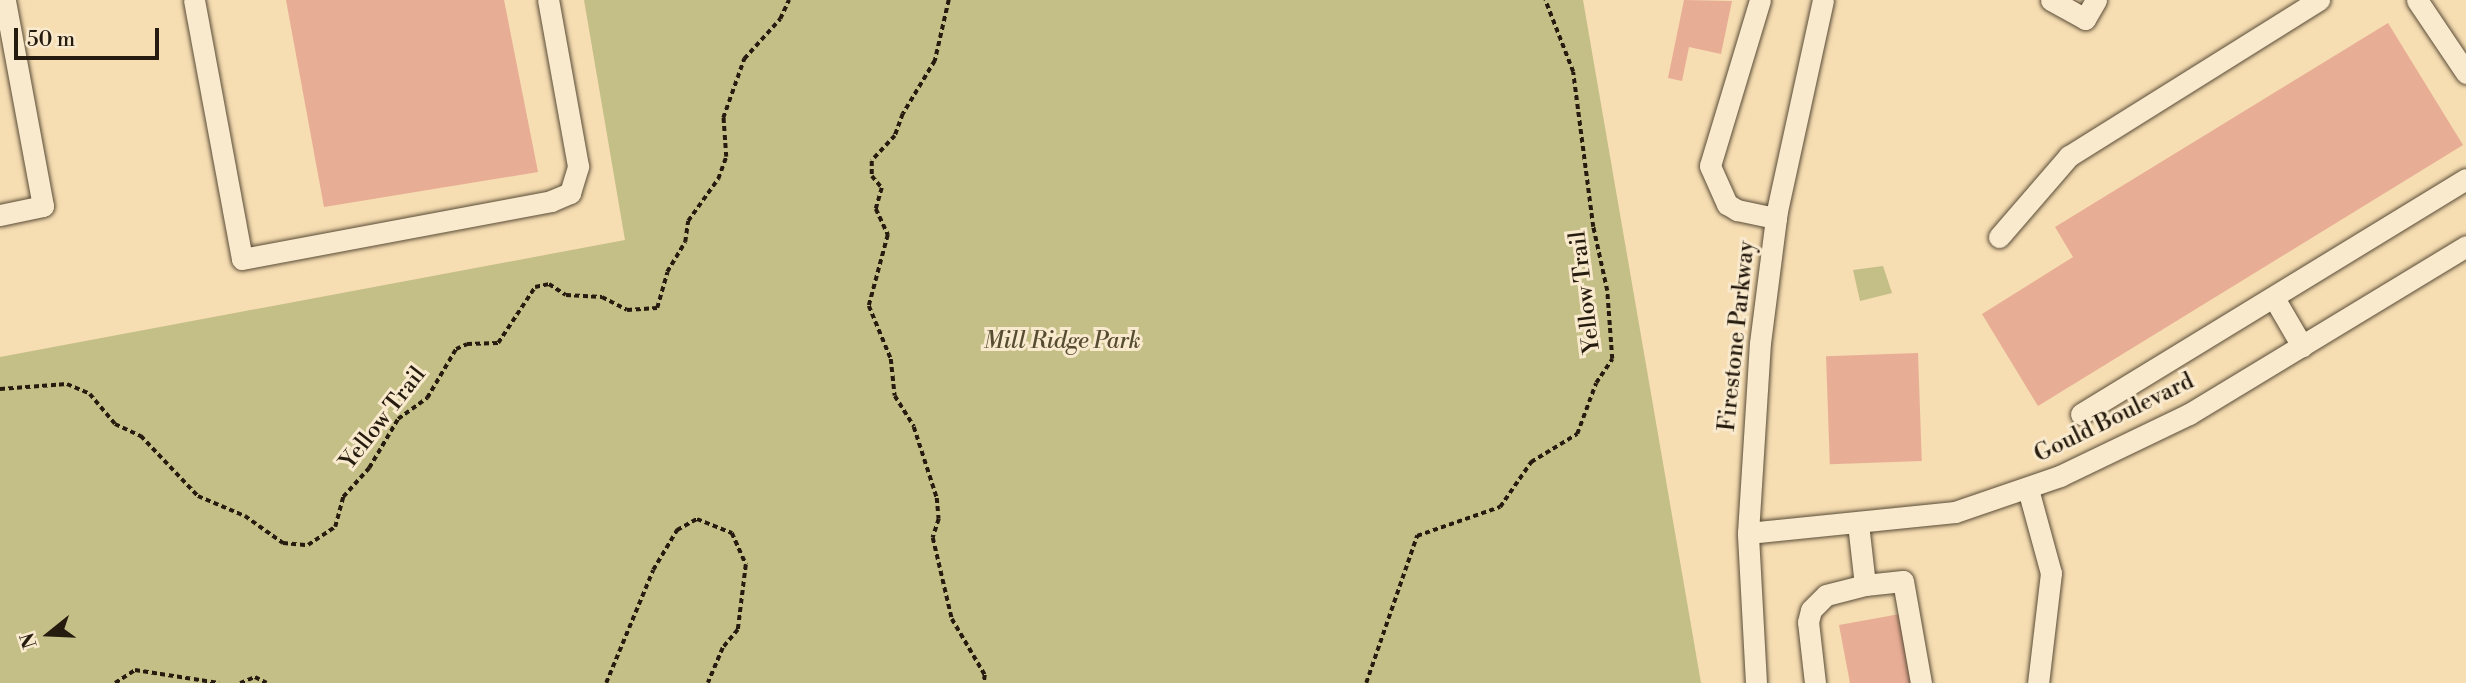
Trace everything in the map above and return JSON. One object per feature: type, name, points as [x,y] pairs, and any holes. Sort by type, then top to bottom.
[{"type":"street","points":[[0,215],[43,206],[5,0]]},
{"type":"street","points":[[194,0],[242,259],[551,201],[570,193],[578,166],[548,0]]},
{"type":"street","points":[[1760,0],[1710,166],[1727,204],[1737,210],[1776,218]]},
{"type":"street","name":"Firestone Parkway","points":[[1756,683],[1748,533],[1760,343],[1776,218],[1823,0]]},
{"type":"street","points":[[2051,0],[2085,19],[2096,0]]},
{"type":"street","points":[[1999,237],[2069,156],[2319,0]]},
{"type":"street","points":[[2417,0],[2466,73]]},
{"type":"street","points":[[2081,414],[2466,179]]},
{"type":"street","name":"Gould Boulevard","points":[[1748,533],[1858,524],[1955,512],[2028,489],[2189,414],[2465,247]]},
{"type":"street","points":[[2274,298],[2302,346]]},
{"type":"street","points":[[2028,489],[2051,573],[2038,683]]},
{"type":"street","points":[[1858,524],[1866,585]]},
{"type":"street","points":[[1815,683],[1808,635],[1811,610],[1838,590],[1903,581],[1922,683]]},
{"type":"path","name":"Yellow Trail","points":[[0,389],[67,384],[90,394],[115,424],[141,436],[198,496],[245,516],[283,543],[308,545],[335,527],[343,497],[369,468],[398,419],[427,398],[456,349],[498,343],[535,288],[549,285],[566,295],[608,299],[627,310],[657,308],[667,272],[685,242],[688,221],[719,179],[726,157],[723,118],[744,59],[780,19],[789,0]]},
{"type":"path","points":[[949,0],[934,61],[903,114],[895,136],[872,161],[872,176],[882,188],[876,209],[888,235],[869,306],[891,359],[895,396],[914,427],[937,498],[939,519],[933,538],[952,619],[985,675],[984,683]]},
{"type":"path","name":"Yellow Trail","points":[[1366,683],[1418,536],[1500,507],[1531,462],[1577,434],[1596,383],[1612,359],[1607,291],[1593,228],[1573,72],[1545,0]]},
{"type":"path","points":[[606,683],[653,570],[677,530],[697,519],[732,533],[746,565],[738,630],[723,648],[709,683]]},
{"type":"path","points":[[116,683],[135,670],[219,683]]},
{"type":"path","points":[[240,683],[255,677],[267,683]]},
{"type":"green space","name":"Mill Ridge Park","points":[[584,0],[1583,0],[1701,683],[0,683],[0,357],[625,240]]},
{"type":"green space","points":[[1883,266],[1892,293],[1860,301],[1853,270]]},
{"type":"building","points":[[286,0],[504,0],[538,172],[324,207]]},
{"type":"building","points":[[1684,0],[1732,1],[1721,54],[1689,47],[1682,81],[1668,78]]},
{"type":"building","points":[[2388,23],[2463,145],[2038,406],[1982,314],[2073,257],[2055,227]]},
{"type":"building","points":[[1918,353],[1922,461],[1830,464],[1826,356]]},
{"type":"building","points":[[1900,614],[1912,683],[1850,683],[1839,625]]}]
